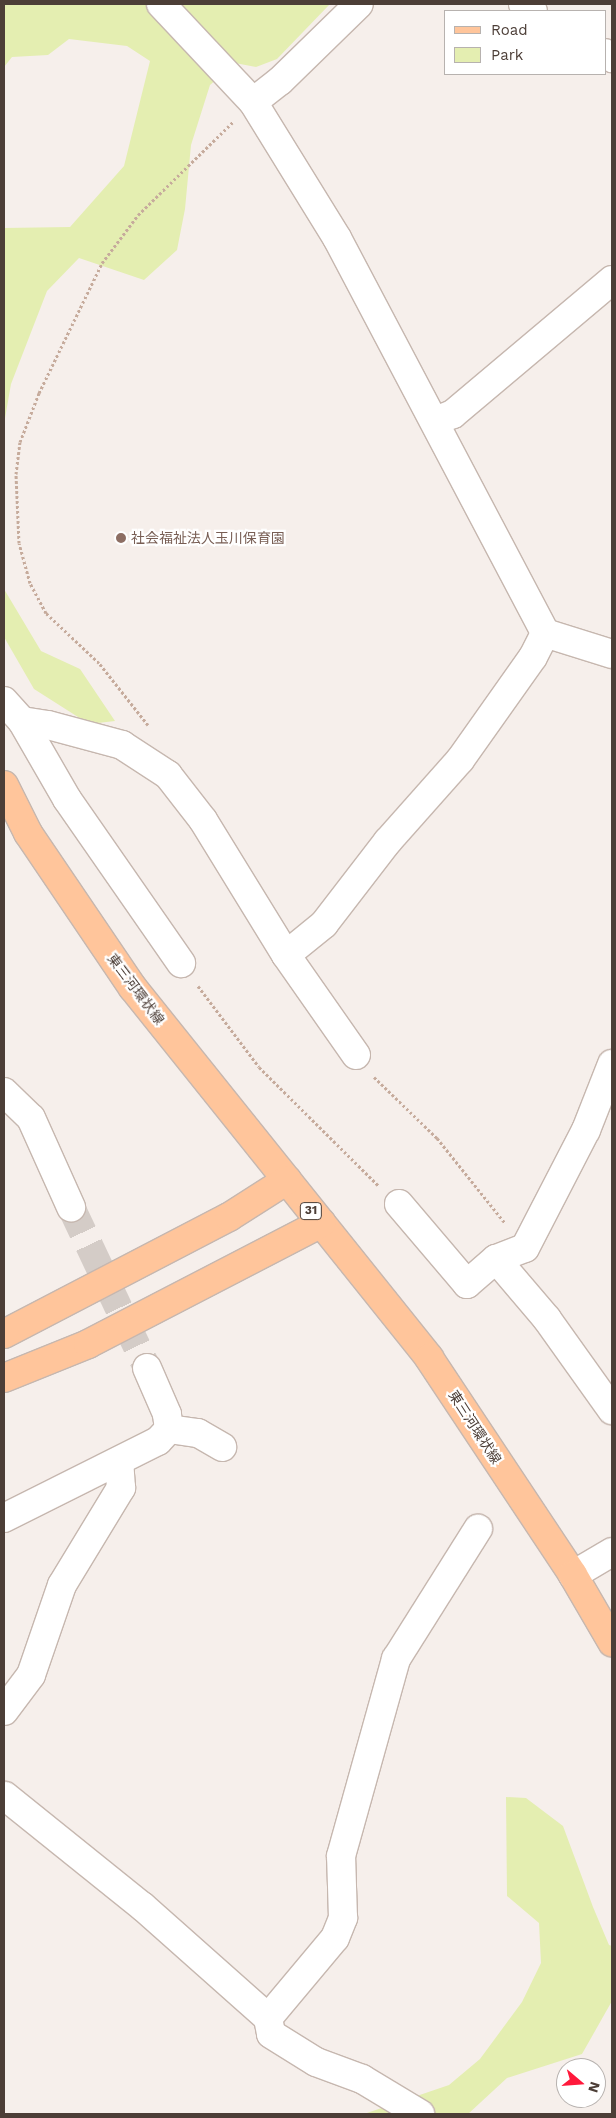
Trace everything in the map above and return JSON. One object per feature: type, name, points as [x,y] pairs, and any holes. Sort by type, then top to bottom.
[{"type":"main road","name":"東三河環状線","points":[[4,785],[28,833],[132,988],[429,1358],[573,1575],[612,1642]]},
{"type":"main road","points":[[4,1334],[229,1217],[287,1180]]},
{"type":"main road","name":"31","points":[[4,1378],[88,1344],[321,1223]]},
{"type":"street","points":[[161,4],[253,102],[337,238],[435,421],[544,632],[612,654]]},
{"type":"street","points":[[253,102],[280,81],[359,4]]},
{"type":"street","points":[[435,421],[453,414],[612,280]]},
{"type":"street","points":[[286,955],[324,924],[388,841],[447,775],[533,658],[544,632]]},
{"type":"street","points":[[4,701],[22,721],[67,799],[181,963]]},
{"type":"street","points":[[22,721],[48,725],[122,745],[168,776],[203,820],[286,955],[356,1055]]},
{"type":"street","points":[[399,1204],[467,1284],[496,1259],[525,1248],[586,1130],[612,1064]]},
{"type":"street","points":[[4,1092],[31,1118],[71,1207]]},
{"type":"street","points":[[496,1259],[547,1319],[612,1410]]},
{"type":"street","points":[[147,1368],[167,1414],[169,1429]]},
{"type":"street","points":[[169,1429],[198,1433],[222,1448]]},
{"type":"street","points":[[4,1518],[158,1441],[169,1429]]},
{"type":"street","points":[[4,1711],[31,1675],[62,1585],[121,1488],[119,1461]]},
{"type":"street","points":[[268,2018],[335,1938],[343,1918],[341,1856],[396,1659],[478,1529]]},
{"type":"street","points":[[573,1575],[612,1552]]},
{"type":"street","points":[[4,1796],[142,1906],[268,2018],[272,2034],[316,2062],[362,2078],[420,2114]]},
{"type":"path","points":[[151,728],[99,663],[46,613],[30,583],[19,542],[16,474],[20,442],[39,393],[102,264],[138,215],[253,102]]},
{"type":"path","points":[[181,963],[259,1067],[399,1204]]},
{"type":"path","points":[[356,1055],[436,1138],[509,1228],[527,1243]]},
{"type":"green space","points":[[4,4],[330,4],[277,59],[256,67],[235,63],[210,85],[191,145],[185,209],[177,250],[144,280],[79,258],[47,291],[11,384],[4,424],[4,228],[70,227],[124,166],[150,61],[127,46],[69,39],[48,55],[12,57],[4,67]]},
{"type":"green space","points":[[4,589],[41,651],[80,669],[115,721],[89,724],[34,689],[4,637]]},
{"type":"green space","points":[[506,1797],[526,1798],[563,1826],[593,1907],[609,1945],[612,1946],[612,2001],[582,2054],[570,2058],[556,2058],[556,2062],[507,2078],[468,2114],[364,2114],[449,2085],[480,2059],[522,2002],[541,1963],[539,1923],[507,1896]]},
{"type":"tunnel","points":[[71,1207],[147,1368]]},
{"type":"place","name":"社会福祉法人玉川保育園","points":[[121,538]]}]
